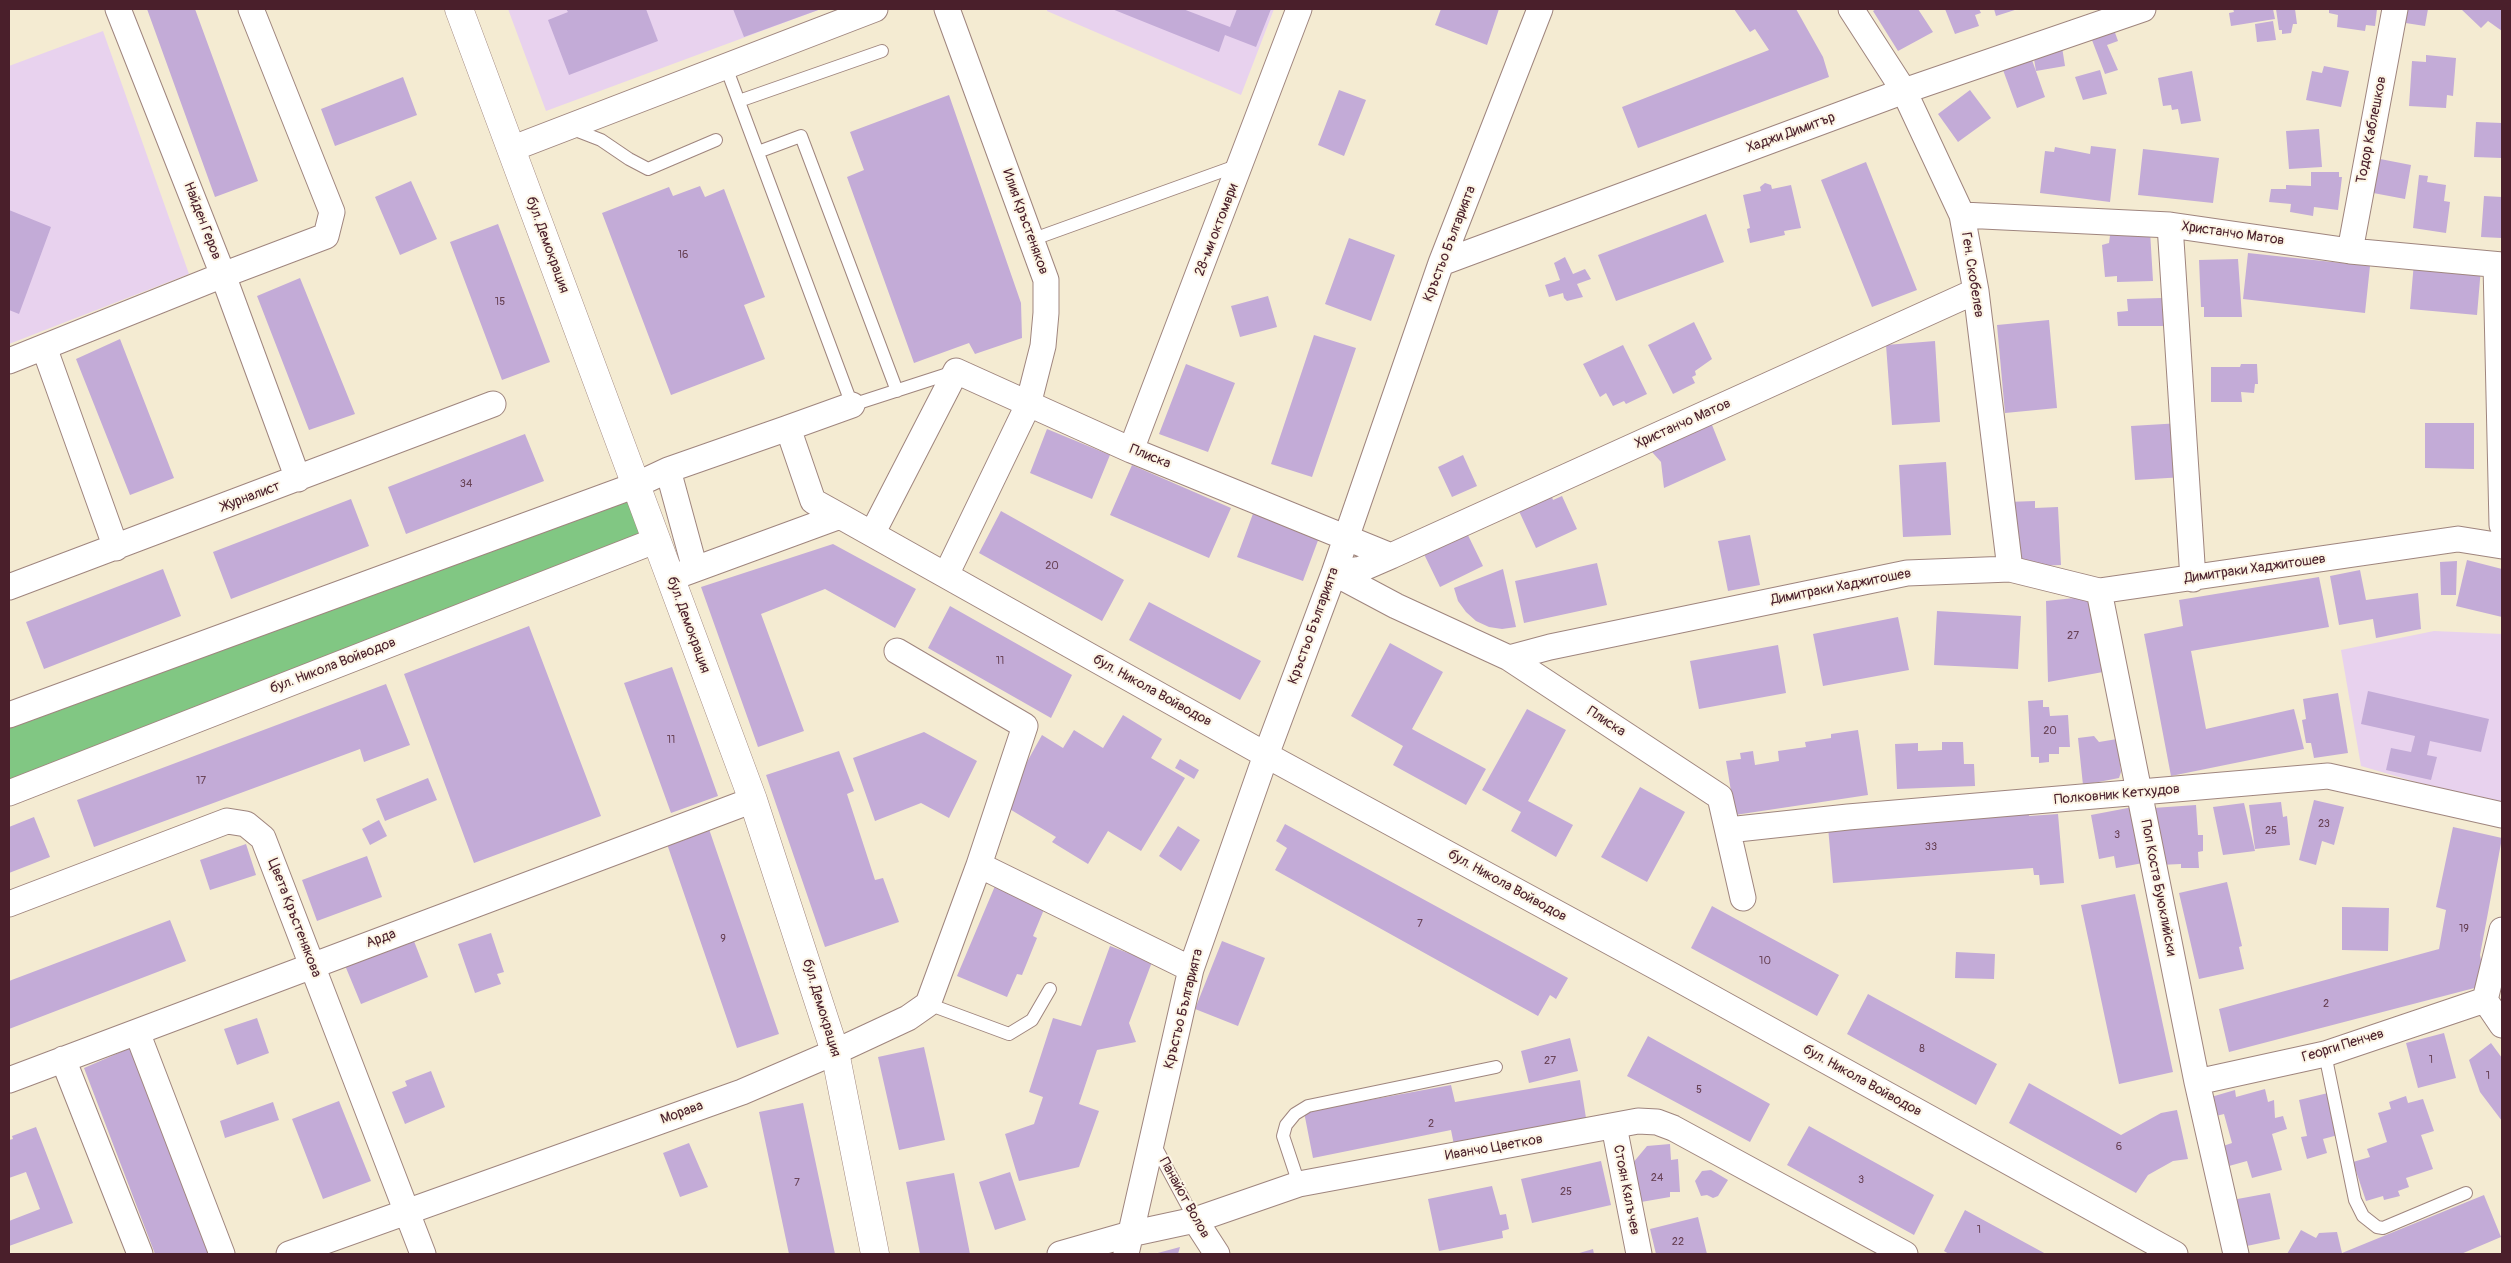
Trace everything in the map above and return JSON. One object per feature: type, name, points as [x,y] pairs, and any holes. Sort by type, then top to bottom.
[{"type":"street","name":"Найден Геров","points":[[9,361],[223,275],[118,9]]},
{"type":"street","points":[[251,9],[332,212],[326,236],[223,275],[298,479]]},
{"type":"street","name":"бул. Демокрация","points":[[459,9],[657,540],[683,573],[753,800],[835,1052],[875,1254]]},
{"type":"street","points":[[511,149],[875,9]]},
{"type":"street","name":"Илия Кръстеняков","points":[[946,575],[1028,405],[1043,346],[1046,313],[1046,280],[947,9]]},
{"type":"street","name":"28-ми октомври","points":[[1132,450],[1242,164],[1299,9]]},
{"type":"street","name":"Кръстьо Българията","points":[[1128,1244],[1153,1142],[1191,969],[1266,755],[1334,573],[1442,263],[1540,9]]},
{"type":"street","name":"Ген. Скобелев","points":[[1851,9],[1904,91],[1962,215],[1976,291],[2010,568]]},
{"type":"street","name":"Хаджи Димитър","points":[[1442,263],[1904,91],[2143,9]]},
{"type":"street","name":"Тодор Каблешков","points":[[2350,251],[2395,9]]},
{"type":"street","name":"Христанчо Матов","points":[[1962,215],[2170,225],[2350,251],[2499,265]]},
{"type":"street","points":[[2170,225],[2193,579]]},
{"type":"street","points":[[2499,265],[2502,526]]},
{"type":"street","name":"Христанчо Матов","points":[[1334,573],[1361,569],[1976,291]]},
{"type":"street","points":[[44,347],[116,548]]},
{"type":"street","points":[[872,534],[956,371]]},
{"type":"street","name":"Плиска","points":[[956,371],[1028,405],[1132,450],[1346,537]]},
{"type":"street","name":"Журналист","points":[[9,587],[492,404]]},
{"type":"street","points":[[9,715],[636,485],[668,470],[852,405]]},
{"type":"street","name":"бул. Никола Войводов","points":[[788,428],[814,501],[1266,755],[1671,975],[2175,1254]]},
{"type":"street","points":[[668,470],[683,573],[840,516]]},
{"type":"street","points":[[1346,537],[1390,556]]},
{"type":"street","name":"Димитраки Хаджитошев","points":[[1509,658],[1550,647],[1907,573],[2010,568],[2099,591],[2193,579],[2458,539],[2502,546]]},
{"type":"street","name":"бул. Никола Войводов","points":[[9,793],[657,540]]},
{"type":"street","name":"Плиска","points":[[1334,573],[1396,606],[1509,658],[1720,797],[1743,898]]},
{"type":"street","name":"Поп Коста Буюклийски","points":[[2099,591],[2138,793],[2236,1254]]},
{"type":"street","points":[[897,651],[1025,726],[979,866],[928,1004]]},
{"type":"street","name":"Полковник Кетхудов","points":[[1728,830],[1848,817],[2328,776],[2502,816]]},
{"type":"street","name":"Арда","points":[[9,1080],[753,800]]},
{"type":"street","name":"Цвета Кръстенякова","points":[[9,904],[226,821],[246,824],[263,838],[423,1254]]},
{"type":"street","points":[[979,866],[1191,969]]},
{"type":"street","points":[[2502,930],[2485,1000],[2502,1024]]},
{"type":"street","name":"Георги Пенчев","points":[[2198,1082],[2325,1054],[2485,1000]]},
{"type":"street","name":"Морава","points":[[289,1254],[742,1092],[892,1026],[928,1004]]},
{"type":"street","points":[[137,1032],[222,1254]]},
{"type":"street","points":[[63,1059],[140,1254]]},
{"type":"street","name":"Иванчо Цветков","points":[[1060,1254],[1128,1244],[1299,1184],[1638,1121],[1657,1122],[1673,1128],[1905,1254]]},
{"type":"street","name":"Стоян Кялъчев","points":[[1614,1126],[1639,1254]]},
{"type":"street","name":"Панайот Волов","points":[[1195,1220],[1217,1254]]},
{"type":"lane","points":[[738,101],[882,51]]},
{"type":"lane","points":[[726,67],[852,405],[956,371]]},
{"type":"lane","points":[[568,127],[601,140],[648,169],[716,140]]},
{"type":"lane","points":[[758,152],[801,136],[896,391]]},
{"type":"lane","points":[[1032,240],[1242,164]]},
{"type":"lane","points":[[928,1004],[1009,1034],[1032,1020],[1050,989]]},
{"type":"lane","points":[[2325,1054],[2355,1200],[2364,1216],[2377,1227],[2383,1228],[2466,1193]]},
{"type":"lane","points":[[1299,1184],[1283,1136],[1286,1125],[1295,1114],[1308,1106],[1496,1067]]},
{"type":"lane","name":"Панайот Волов","points":[[1153,1142],[1195,1220]]},
{"type":"shaded area","points":[[508,9],[821,9],[546,111]]},
{"type":"shaded area","points":[[1047,9],[1274,9],[1241,95],[1047,11]]},
{"type":"shaded area","points":[[103,31],[189,274],[9,344],[9,66]]},
{"type":"shaded area","points":[[2434,631],[2502,634],[2502,807],[2361,766],[2341,650]]},
{"type":"green space","points":[[636,485],[657,540],[9,793],[9,725]]},
{"type":"building","points":[[147,9],[195,9],[258,181],[215,197]]},
{"type":"building","points":[[566,9],[646,9],[658,41],[569,75],[548,20],[568,12]]},
{"type":"building","points":[[733,9],[821,9],[744,37]]},
{"type":"building","points":[[1112,9],[1183,9],[1230,27],[1237,9],[1271,9],[1256,47],[1225,35],[1219,52]]},
{"type":"building","points":[[1441,9],[1499,9],[1487,45],[1435,25]]},
{"type":"building","points":[[1734,9],[1796,9],[1823,57],[1829,77],[1638,148],[1622,107],[1769,50],[1755,29],[1750,32]]},
{"type":"building","points":[[1876,9],[1918,9],[1933,32],[1898,51],[1873,11]]},
{"type":"building","points":[[1945,9],[1979,9],[1981,13],[1975,15],[1979,26],[1955,34]]},
{"type":"building","points":[[1994,9],[2018,9],[1996,16]]},
{"type":"building","points":[[2233,9],[2273,9],[2275,19],[2231,26],[2229,13],[2234,12]]},
{"type":"building","points":[[2276,9],[2295,9],[2297,24],[2293,24],[2291,33],[2282,34],[2282,30],[2279,30]]},
{"type":"building","points":[[2329,9],[2377,9],[2375,26],[2366,25],[2365,31],[2337,27],[2338,15],[2329,13]]},
{"type":"building","points":[[2401,9],[2428,9],[2425,26],[2399,22]]},
{"type":"building","points":[[2461,9],[2502,9],[2502,31],[2488,21],[2481,28]]},
{"type":"building","points":[[2273,21],[2276,40],[2257,42],[2255,24]]},
{"type":"building","points":[[2113,27],[2118,41],[2107,45],[2118,70],[2105,74],[2090,35]]},
{"type":"building","points":[[2062,47],[2065,66],[2036,71],[2033,53]]},
{"type":"building","points":[[2426,55],[2456,58],[2453,96],[2447,95],[2446,108],[2409,106],[2412,61],[2426,62]]},
{"type":"building","points":[[2032,60],[2045,97],[2017,108],[2003,70]]},
{"type":"building","points":[[2324,66],[2349,71],[2341,107],[2306,100],[2312,71],[2322,73]]},
{"type":"building","points":[[2100,70],[2107,94],[2083,100],[2075,77]]},
{"type":"building","points":[[2192,71],[2201,121],[2181,124],[2178,109],[2172,110],[2171,105],[2163,106],[2158,78]]},
{"type":"building","points":[[403,77],[417,115],[335,146],[321,109]]},
{"type":"building","points":[[1339,90],[1366,100],[1344,156],[1318,145]]},
{"type":"building","points":[[1970,90],[1991,118],[1958,142],[1938,114]]},
{"type":"building","points":[[949,95],[1021,303],[1022,338],[975,354],[969,343],[914,363],[847,177],[864,170],[850,132]]},
{"type":"building","points":[[2476,122],[2502,123],[2502,158],[2474,157]]},
{"type":"building","points":[[2319,129],[2322,167],[2289,169],[2286,131]]},
{"type":"building","points":[[2091,146],[2116,149],[2110,202],[2040,193],[2045,151],[2054,152],[2055,147],[2090,154]]},
{"type":"building","points":[[2143,149],[2219,158],[2213,203],[2138,195]]},
{"type":"building","points":[[2375,158],[2411,165],[2405,199],[2368,192]]},
{"type":"building","points":[[1866,162],[1917,290],[1872,307],[1821,180]]},
{"type":"building","points":[[2311,172],[2339,172],[2339,177],[2342,177],[2338,210],[2314,207],[2313,216],[2290,212],[2291,204],[2269,202],[2271,189],[2286,189],[2286,185],[2311,186]]},
{"type":"building","points":[[2419,175],[2428,176],[2427,182],[2446,185],[2444,201],[2450,202],[2446,233],[2413,228]]},
{"type":"building","points":[[411,181],[437,239],[400,255],[375,197]]},
{"type":"building","points":[[1765,183],[1771,185],[1772,189],[1791,185],[1801,228],[1784,231],[1785,235],[1750,243],[1747,229],[1750,228],[1743,195],[1761,191],[1760,187]]},
{"type":"building","points":[[700,186],[705,197],[724,189],[765,297],[744,305],[765,359],[671,395],[602,213],[669,187],[673,196]]},
{"type":"building","points":[[2484,196],[2502,197],[2502,238],[2481,237]]},
{"type":"building","points":[[9,210],[51,227],[19,314],[9,310]]},
{"type":"building","points":[[1706,214],[1724,262],[1616,301],[1598,255]]},
{"type":"building","points":[[498,224],[550,362],[502,380],[450,242]]},
{"type":"building","points":[[2111,228],[2150,231],[2153,281],[2117,282],[2117,276],[2105,277],[2102,245],[2109,243]]},
{"type":"building","points":[[1349,238],[1395,255],[1371,321],[1325,304]]},
{"type":"building","points":[[2248,253],[2370,266],[2365,313],[2243,299]]},
{"type":"building","points":[[1565,257],[1573,274],[1585,269],[1591,279],[1577,284],[1583,297],[1567,301],[1563,293],[1549,297],[1545,285],[1560,280],[1554,263]]},
{"type":"building","points":[[2238,259],[2242,317],[2204,317],[2204,307],[2201,307],[2199,260]]},
{"type":"building","points":[[2414,262],[2481,268],[2477,315],[2410,309]]},
{"type":"building","points":[[300,278],[355,414],[309,430],[257,296]]},
{"type":"building","points":[[1268,296],[1277,327],[1240,337],[1231,306]]},
{"type":"building","points":[[2162,298],[2164,326],[2118,326],[2117,312],[2128,311],[2127,299]]},
{"type":"building","points":[[2049,320],[2057,408],[2005,413],[1997,325]]},
{"type":"building","points":[[1694,322],[1712,359],[1695,371],[1696,375],[1692,377],[1695,383],[1673,394],[1648,345]]},
{"type":"building","points":[[1314,335],[1356,348],[1312,477],[1271,464]]},
{"type":"building","points":[[120,339],[174,478],[130,495],[76,359]]},
{"type":"building","points":[[1935,341],[1940,422],[1892,425],[1886,345]]},
{"type":"building","points":[[1623,345],[1647,394],[1626,404],[1624,401],[1613,406],[1606,393],[1600,397],[1583,364]]},
{"type":"building","points":[[1186,364],[1235,383],[1208,452],[1159,434]]},
{"type":"building","points":[[2241,364],[2257,364],[2258,384],[2255,384],[2254,393],[2241,392],[2242,402],[2211,402],[2211,367],[2240,367]]},
{"type":"building","points":[[1708,415],[1726,460],[1664,488],[1661,462],[1644,443]]},
{"type":"building","points":[[2181,423],[2184,477],[2135,480],[2131,426]]},
{"type":"building","points":[[2425,423],[2474,423],[2474,469],[2425,468]]},
{"type":"building","points":[[1047,429],[1110,455],[1092,499],[1030,473]]},
{"type":"building","points":[[525,434],[544,481],[406,534],[388,487]]},
{"type":"building","points":[[1463,455],[1477,486],[1452,497],[1438,467]]},
{"type":"building","points":[[1946,462],[1951,535],[1903,537],[1899,465]]},
{"type":"building","points":[[1132,465],[1231,508],[1209,558],[1110,515]]},
{"type":"building","points":[[1551,494],[1553,500],[1562,496],[1577,529],[1536,548],[1518,509]]},
{"type":"building","points":[[351,499],[369,546],[231,599],[213,552]]},
{"type":"building","points":[[2035,501],[2035,508],[2058,507],[2061,565],[2010,567],[2007,502]]},
{"type":"building","points":[[1001,511],[1124,580],[1102,621],[979,553]]},
{"type":"building","points":[[1254,511],[1320,535],[1303,581],[1237,557]]},
{"type":"building","points":[[1464,527],[1483,566],[1440,587],[1421,548]]},
{"type":"building","points":[[1750,535],[1760,585],[1728,591],[1718,541]]},
{"type":"building","points":[[833,544],[916,589],[895,628],[825,589],[761,614],[804,731],[758,747],[701,587]]},
{"type":"building","points":[[2467,560],[2502,569],[2502,617],[2456,606]]},
{"type":"building","points":[[2457,561],[2456,595],[2441,595],[2440,562]]},
{"type":"building","points":[[1597,563],[1607,605],[1524,623],[1515,581]]},
{"type":"building","points":[[163,569],[181,616],[44,669],[26,622]]},
{"type":"building","points":[[1503,569],[1516,627],[1502,629],[1489,627],[1476,621],[1458,601],[1454,588]]},
{"type":"building","points":[[2360,570],[2366,600],[2418,593],[2421,629],[2376,638],[2373,619],[2339,625],[2330,576]]},
{"type":"building","points":[[2319,577],[2329,627],[2191,651],[2206,729],[2294,709],[2304,749],[2171,776],[2144,634],[2183,626],[2179,600]]},
{"type":"building","points":[[2093,596],[2103,672],[2048,682],[2046,601]]},
{"type":"building","points":[[1149,602],[1261,661],[1240,700],[1129,640]]},
{"type":"building","points":[[950,606],[1072,675],[1051,718],[928,648]]},
{"type":"building","points":[[1937,611],[2021,616],[2018,669],[1934,665]]},
{"type":"building","points":[[1898,617],[1909,670],[1823,686],[1813,634]]},
{"type":"building","points":[[529,626],[601,816],[474,863],[404,674]]},
{"type":"building","points":[[1390,643],[1443,672],[1412,729],[1486,769],[1466,805],[1393,765],[1403,746],[1351,716]]},
{"type":"building","points":[[1778,645],[1786,693],[1699,709],[1690,661]]},
{"type":"building","points":[[672,667],[718,796],[671,813],[624,683]]},
{"type":"building","points":[[386,684],[410,745],[364,762],[360,749],[94,847],[77,800]]},
{"type":"building","points":[[2368,691],[2489,719],[2481,752],[2430,741],[2427,755],[2437,757],[2431,780],[2386,770],[2391,748],[2411,752],[2415,736],[2361,724]]},
{"type":"building","points":[[2338,693],[2348,753],[2314,758],[2311,743],[2306,743],[2302,720],[2306,719],[2303,699]]},
{"type":"building","points":[[2043,700],[2043,707],[2049,707],[2050,716],[2068,715],[2070,747],[2059,747],[2059,754],[2049,754],[2049,762],[2039,763],[2039,757],[2031,757],[2028,701]]},
{"type":"building","points":[[1527,709],[1566,730],[1528,801],[1573,825],[1556,857],[1511,831],[1521,812],[1482,790]]},
{"type":"building","points":[[1123,715],[1162,739],[1151,758],[1185,778],[1141,851],[1108,831],[1088,864],[1052,842],[1056,837],[1003,805],[1042,735],[1063,748],[1074,730],[1103,748]]},
{"type":"building","points":[[1858,730],[1868,795],[1735,815],[1726,761],[1741,759],[1740,753],[1753,751],[1755,765],[1779,761],[1778,751],[1806,747],[1805,742],[1831,738],[1831,734]]},
{"type":"building","points":[[924,732],[977,761],[949,818],[921,803],[875,821],[853,758]]},
{"type":"building","points":[[2094,736],[2099,742],[2117,739],[2121,772],[2119,778],[2083,785],[2078,738]]},
{"type":"building","points":[[1942,742],[1963,742],[1964,764],[1974,764],[1975,786],[1897,789],[1895,744],[1918,743],[1918,751],[1942,750]]},
{"type":"building","points":[[839,751],[854,791],[847,794],[875,880],[883,878],[899,922],[825,947],[766,775]]},
{"type":"building","points":[[1180,759],[1199,770],[1194,779],[1175,768]]},
{"type":"building","points":[[428,778],[437,800],[385,821],[376,799]]},
{"type":"building","points":[[1640,787],[1685,812],[1647,882],[1601,857]]},
{"type":"building","points":[[2314,800],[2344,807],[2334,845],[2322,841],[2316,865],[2299,860]]},
{"type":"building","points":[[2281,802],[2283,817],[2287,816],[2290,845],[2255,849],[2249,805]]},
{"type":"building","points":[[2244,803],[2255,851],[2223,855],[2213,807]]},
{"type":"building","points":[[2196,805],[2198,835],[2203,835],[2203,851],[2198,852],[2199,868],[2181,868],[2181,864],[2159,865],[2153,808]]},
{"type":"building","points":[[2133,807],[2143,863],[2116,868],[2114,856],[2099,859],[2091,815]]},
{"type":"building","points":[[2029,811],[2029,816],[2058,814],[2064,883],[2040,885],[2039,875],[2034,875],[2033,868],[1833,883],[1828,827]]},
{"type":"building","points":[[34,817],[50,857],[9,873],[9,827]]},
{"type":"building","points":[[379,820],[387,836],[370,845],[362,829]]},
{"type":"building","points":[[1285,824],[1568,978],[1556,999],[1550,995],[1538,1016],[1275,870],[1287,848],[1276,841]]},
{"type":"building","points":[[1178,826],[1200,840],[1181,871],[1159,856]]},
{"type":"building","points":[[2453,827],[2502,838],[2480,955],[2486,985],[2229,1052],[2219,1009],[2439,949],[2446,910],[2436,907]]},
{"type":"building","points":[[709,829],[779,1034],[737,1048],[667,844]]},
{"type":"building","points":[[246,844],[256,875],[210,890],[200,860]]},
{"type":"building","points":[[367,856],[382,897],[317,921],[302,880]]},
{"type":"building","points":[[2227,882],[2242,946],[2239,947],[2244,969],[2199,979],[2179,893]]},
{"type":"building","points":[[995,886],[1045,907],[1033,936],[1037,938],[1022,975],[1017,974],[1007,997],[957,976]]},
{"type":"building","points":[[2135,894],[2173,1072],[2119,1084],[2081,905]]},
{"type":"building","points":[[1712,906],[1839,975],[1817,1016],[1691,948]]},
{"type":"building","points":[[2342,907],[2389,908],[2388,951],[2342,950]]},
{"type":"building","points":[[170,920],[186,961],[9,1029],[9,981]]},
{"type":"building","points":[[491,933],[504,972],[497,974],[501,984],[475,993],[458,944]]},
{"type":"building","points":[[412,936],[428,977],[361,1004],[344,963]]},
{"type":"building","points":[[1222,941],[1265,958],[1238,1026],[1195,1009]]},
{"type":"building","points":[[1110,946],[1152,962],[1129,1023],[1136,1042],[1097,1050],[1079,1104],[1099,1111],[1079,1167],[1019,1181],[1005,1134],[1034,1124],[1043,1097],[1029,1092],[1053,1018],[1081,1026]]},
{"type":"building","points":[[1956,952],[1995,954],[1994,979],[1955,978]]},
{"type":"building","points":[[1868,994],[1997,1064],[1976,1105],[1847,1034]]},
{"type":"building","points":[[257,1018],[269,1053],[237,1065],[224,1029]]},
{"type":"building","points":[[2444,1033],[2456,1078],[2418,1088],[2406,1043]]},
{"type":"building","points":[[1648,1036],[1770,1104],[1750,1142],[1627,1076]]},
{"type":"building","points":[[1570,1038],[1578,1071],[1529,1083],[1521,1051]]},
{"type":"building","points":[[2491,1043],[2502,1058],[2502,1121],[2480,1092],[2469,1060]]},
{"type":"building","points":[[924,1047],[945,1140],[899,1150],[878,1057]]},
{"type":"building","points":[[130,1048],[209,1253],[155,1254],[84,1068]]},
{"type":"building","points":[[431,1071],[445,1107],[405,1124],[392,1092],[407,1086],[405,1081]]},
{"type":"building","points":[[1580,1080],[1586,1118],[1454,1145],[1451,1130],[1313,1158],[1304,1112],[1451,1085],[1455,1102]]},
{"type":"building","points":[[2029,1083],[2121,1135],[2161,1113],[2177,1110],[2188,1159],[2173,1161],[2148,1175],[2136,1193],[2009,1123]]},
{"type":"building","points":[[2265,1089],[2268,1102],[2274,1100],[2275,1118],[2283,1116],[2287,1129],[2272,1134],[2282,1170],[2252,1178],[2247,1161],[2229,1166],[2223,1146],[2232,1143],[2224,1114],[2216,1116],[2211,1097],[2235,1090],[2236,1097]]},
{"type":"building","points":[[2328,1093],[2338,1135],[2323,1139],[2327,1153],[2307,1159],[2301,1137],[2307,1136],[2299,1100]]},
{"type":"building","points":[[2406,1096],[2408,1103],[2423,1099],[2434,1131],[2421,1135],[2433,1169],[2406,1178],[2409,1187],[2398,1191],[2400,1196],[2384,1200],[2383,1196],[2366,1201],[2353,1162],[2370,1157],[2367,1149],[2387,1142],[2378,1113],[2391,1109],[2389,1102]]},
{"type":"building","points":[[339,1101],[371,1181],[323,1199],[292,1119]]},
{"type":"building","points":[[273,1102],[279,1120],[225,1138],[220,1121]]},
{"type":"building","points":[[803,1103],[835,1254],[789,1254],[759,1112]]},
{"type":"building","points":[[1809,1126],[1934,1195],[1914,1235],[1787,1165]]},
{"type":"building","points":[[36,1127],[73,1223],[9,1246],[9,1221],[40,1209],[26,1172],[9,1178],[9,1140],[13,1139],[12,1136]]},
{"type":"building","points":[[689,1143],[708,1187],[680,1197],[663,1153]]},
{"type":"building","points":[[1670,1144],[1671,1160],[1678,1159],[1680,1192],[1670,1192],[1670,1197],[1641,1202],[1632,1164],[1647,1146]]},
{"type":"building","points":[[1601,1161],[1611,1205],[1532,1223],[1521,1179]]},
{"type":"building","points":[[1711,1170],[1728,1180],[1718,1196],[1713,1198],[1707,1195],[1701,1196],[1695,1181],[1702,1171]]},
{"type":"building","points":[[1010,1172],[1026,1220],[995,1230],[979,1182]]},
{"type":"building","points":[[954,1173],[970,1254],[920,1254],[906,1182]]},
{"type":"building","points":[[1492,1186],[1500,1215],[1506,1214],[1509,1229],[1502,1231],[1503,1238],[1439,1251],[1428,1199]]},
{"type":"building","points":[[2270,1193],[2280,1239],[2242,1247],[2232,1200]]},
{"type":"building","points":[[2484,1195],[2501,1237],[2461,1254],[2287,1254],[2301,1230],[2316,1238],[2319,1233],[2337,1232],[2342,1253]]},
{"type":"building","points":[[1965,1210],[2046,1254],[1949,1254],[1944,1251]]},
{"type":"building","points":[[1698,1217],[1707,1254],[1656,1254],[1650,1229]]},
{"type":"building","points":[[1180,1247],[1178,1254],[1154,1254]]},
{"type":"building","points":[[1593,1249],[1594,1254],[1576,1254]]}]
